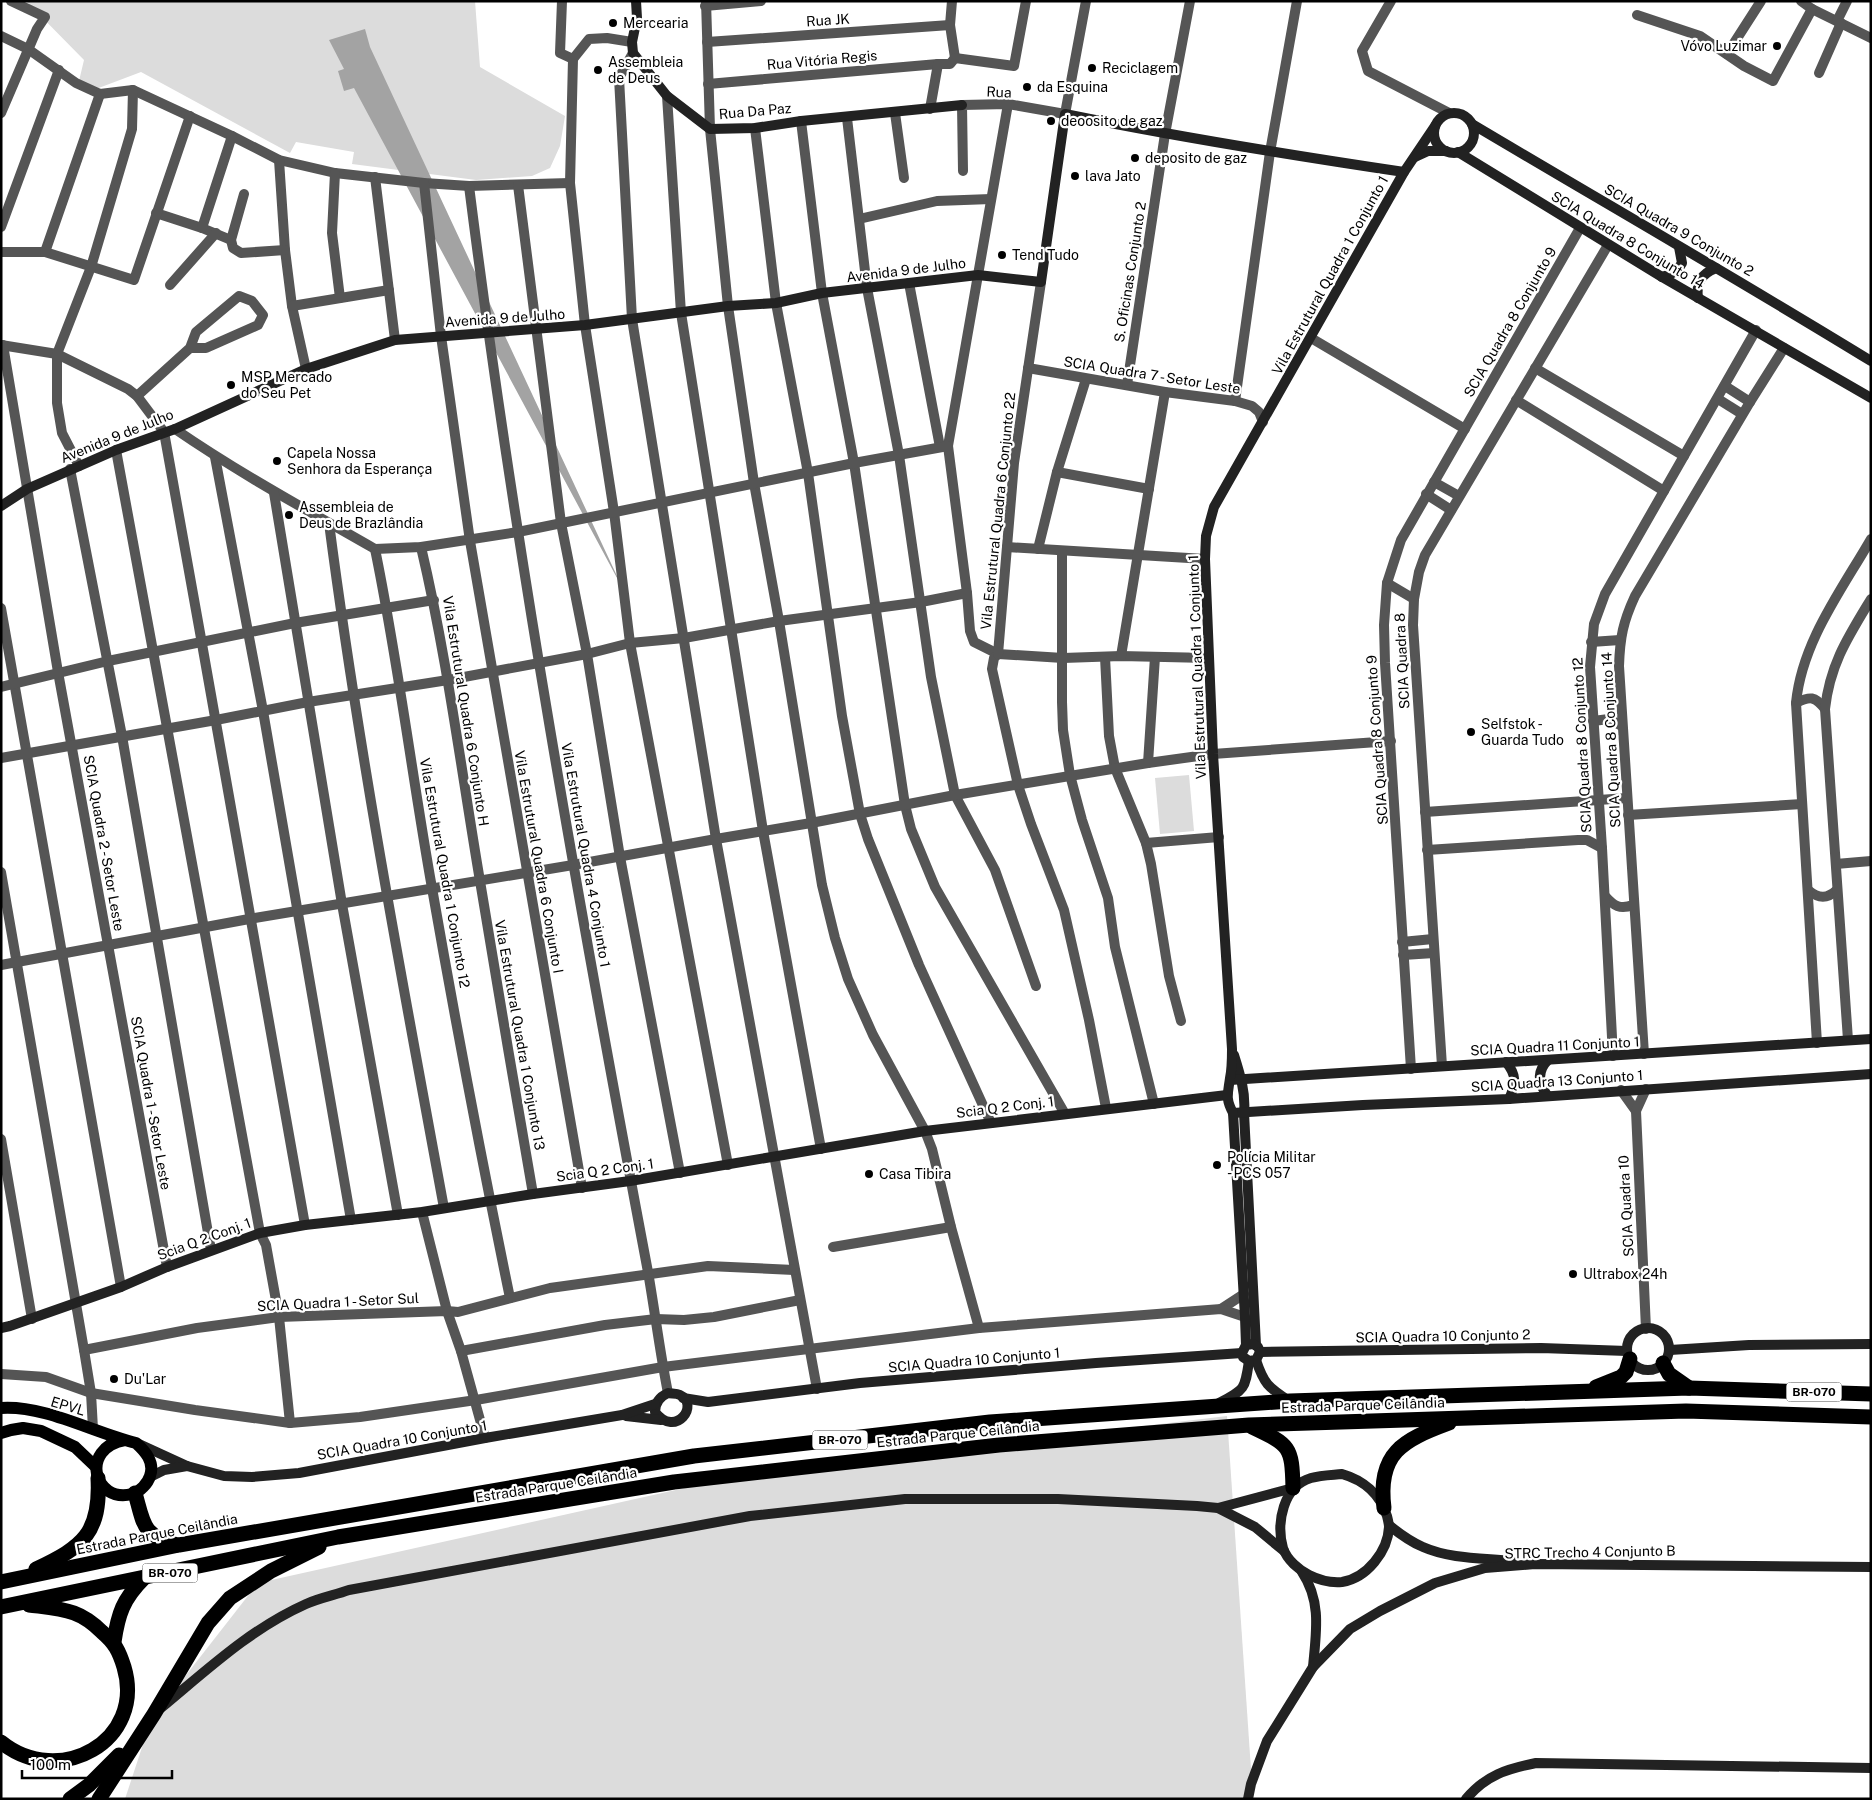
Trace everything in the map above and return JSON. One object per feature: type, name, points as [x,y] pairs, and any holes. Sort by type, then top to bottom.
[{"type":"highway","points":[[1566,1393],[1597,1386],[1621,1377],[1626,1372],[1628,1355]]},
{"type":"highway","points":[[1666,1357],[1669,1374],[1688,1388]]},
{"type":"highway","name":"Estrada Parque Ceilândia","points":[[6,1581],[179,1545],[694,1456],[990,1422],[1290,1401],[1688,1388],[1871,1394]]},
{"type":"highway","name":"Estrada Parque Ceilândia","points":[[1,1607],[338,1537],[674,1482],[1000,1444],[1249,1425],[1686,1411],[1871,1417]]},
{"type":"highway","points":[[1384,1508],[1382,1490],[1385,1472],[1396,1452],[1413,1437],[1464,1418]]},
{"type":"highway","points":[[1249,1425],[1279,1440],[1287,1447],[1292,1458],[1293,1488]]},
{"type":"highway","points":[[6,1581],[54,1560],[79,1544],[89,1532],[98,1509],[97,1473]]},
{"type":"highway","points":[[135,1493],[145,1527],[157,1539],[179,1545]]},
{"type":"highway","points":[[99,1799],[154,1714],[208,1623],[230,1598],[271,1571],[338,1537]]},
{"type":"highway","points":[[1,1742],[28,1758],[50,1761],[69,1760],[84,1755],[98,1747],[113,1732],[126,1706],[128,1690],[126,1675],[114,1642],[117,1622],[122,1606],[132,1590],[144,1578]]},
{"type":"highway","points":[[18,1603],[75,1613],[89,1620],[114,1642]]},
{"type":"highway","points":[[70,1799],[89,1785],[112,1763],[154,1714]]},
{"type":"main road","name":"EPVL","points":[[1,1408],[34,1411],[130,1441]]},
{"type":"main road","points":[[1,1433],[23,1428],[41,1431],[75,1447],[97,1473],[104,1488],[113,1494],[124,1496],[135,1493],[141,1489],[150,1477],[152,1469],[148,1454],[130,1441],[114,1442],[104,1448],[98,1457],[97,1473]]},
{"type":"street","points":[[1,113],[37,29],[45,17],[11,1]]},
{"type":"street","points":[[562,1],[560,53],[573,59]]},
{"type":"street","points":[[636,1],[637,18],[633,48],[619,78],[632,318],[716,839],[817,1388]]},
{"type":"street","points":[[761,1],[705,3],[710,128],[728,306],[754,483],[779,621],[822,885],[835,938],[848,979],[873,1035],[925,1131],[932,1149],[979,1328]]},
{"type":"street","points":[[952,1],[950,25],[954,58],[1014,66],[1026,1]]},
{"type":"street","points":[[1041,282],[1065,114],[1086,1]]},
{"type":"street","name":"S. Oficinas Conjunto 2","points":[[1127,385],[1165,134],[1190,1]]},
{"type":"street","points":[[1235,401],[1270,152],[1297,1]]},
{"type":"street","points":[[1391,1],[1362,51],[1368,70],[1450,113],[1463,115],[1472,124],[1474,133],[1472,142],[1458,152],[1428,151],[1414,158]]},
{"type":"street","points":[[1727,54],[1761,1]]},
{"type":"street","points":[[1819,73],[1847,1]]},
{"type":"street","points":[[1637,15],[1700,36],[1744,66],[1774,81],[1806,4],[1871,38]]},
{"type":"street","name":"Rua JK","points":[[707,42],[950,25]]},
{"type":"street","points":[[1,36],[28,49],[76,83],[100,94],[133,90],[279,160],[335,173],[424,183],[470,186],[570,183]]},
{"type":"street","points":[[633,48],[607,38],[590,39],[573,59],[570,183],[585,326],[614,512],[630,643],[728,1165]]},
{"type":"street","name":"Rua Da Paz","points":[[633,48],[667,96],[710,128],[755,128],[801,121],[847,118],[962,105]]},
{"type":"street","name":"Rua Vitória Regis","points":[[708,84],[950,64],[954,58]]},
{"type":"street","points":[[930,109],[938,64]]},
{"type":"street","points":[[1,227],[59,70]]},
{"type":"street","points":[[133,90],[132,129],[91,267],[57,354],[58,403],[62,433],[75,468],[211,1250]]},
{"type":"street","points":[[45,252],[100,94]]},
{"type":"street","points":[[667,96],[681,313],[763,831],[821,1149]]},
{"type":"street","points":[[944,447],[978,275],[1008,104]]},
{"type":"street","name":"Rua","points":[[962,105],[1008,104],[1065,114]]},
{"type":"street","points":[[962,105],[963,171]]},
{"type":"street","points":[[895,113],[904,178]]},
{"type":"street","points":[[1446,151],[1436,141],[1434,134],[1435,126],[1441,118],[1450,113]]},
{"type":"street","points":[[1065,114],[1270,152],[1404,172]]},
{"type":"street","points":[[1,252],[45,252],[134,280],[190,116]]},
{"type":"street","points":[[847,118],[867,288],[899,455],[931,677],[955,795],[995,870],[1036,986]]},
{"type":"street","points":[[801,121],[822,293],[854,463],[905,805],[911,829],[935,887],[1065,1114]]},
{"type":"street","name":"SCIA Quadra 9 Conjunto 2","points":[[1472,124],[1736,279],[1871,361]]},
{"type":"street","name":"Vila Estrutural Quadra 1 Conjunto 1","points":[[1232,1050],[1208,658],[1204,559],[1206,536],[1214,506],[1404,172],[1435,126]]},
{"type":"street","points":[[755,128],[776,303],[808,473],[842,716],[860,814],[868,839],[919,965],[991,1123]]},
{"type":"street","points":[[202,228],[232,136]]},
{"type":"street","name":"SCIA Quadra 8 Conjunto 14","points":[[1458,152],[1608,245],[1871,398]]},
{"type":"street","points":[[279,160],[285,250],[292,306],[306,369]]},
{"type":"street","points":[[335,173],[332,233],[340,298]]},
{"type":"street","points":[[375,177],[395,340]]},
{"type":"street","name":"Vila Estrutural Quadra 6 Conjunto I","points":[[424,183],[441,336],[470,540],[582,1188]]},
{"type":"street","points":[[518,185],[561,523],[587,654],[620,857],[680,1173]]},
{"type":"street","name":"Vila Estrutural Quadra 4 Conjunto 1","points":[[470,186],[488,332],[538,663],[668,1393]]},
{"type":"street","points":[[244,194],[231,240],[233,248],[241,253],[285,250]]},
{"type":"street","points":[[859,219],[937,201],[991,199]]},
{"type":"street","points":[[156,213],[231,240]]},
{"type":"street","name":"SCIA Quadra 8 Conjunto 9","points":[[1412,1069],[1402,942],[1384,625],[1388,583],[1401,540],[1580,228]]},
{"type":"street","points":[[170,285],[216,234]]},
{"type":"street","name":"SCIA Quadra 8","points":[[1442,1066],[1412,624],[1419,572],[1425,555],[1459,496],[1608,245]]},
{"type":"street","points":[[1662,277],[1679,270],[1682,263],[1679,247]]},
{"type":"street","points":[[1698,298],[1699,282],[1703,276],[1716,268]]},
{"type":"street","name":"Avenida 9 de Julho","points":[[1,506],[27,489],[116,450],[175,429],[306,369],[395,340],[585,326],[728,306],[776,303],[822,293],[978,275],[1041,282]]},
{"type":"street","name":"Vila Estrutural Quadra 6 Conjunto 22","points":[[1041,282],[1014,463],[998,654],[994,658],[992,669],[1018,785],[1064,910],[1089,1020],[1106,1108]]},
{"type":"street","points":[[909,283],[944,447],[968,593],[970,631],[974,642],[998,654],[1063,658],[1104,656],[1208,658]]},
{"type":"street","points":[[292,306],[389,290]]},
{"type":"street","points":[[137,396],[190,348],[196,332],[239,296],[252,301],[263,315],[258,325],[206,348],[190,348]]},
{"type":"street","name":"SCIA Quadra 8 Conjunto 12","points":[[1613,1056],[1590,667],[1594,624],[1605,594],[1756,330]]},
{"type":"street","points":[[1311,338],[1465,429]]},
{"type":"street","points":[[2,345],[57,354],[128,389],[137,396],[164,432],[216,720],[249,919],[305,1225]]},
{"type":"street","name":"SCIA Quadra 2 - Setor Leste","points":[[2,345],[58,672],[108,945]]},
{"type":"street","name":"SCIA Quadra 8 Conjunto 14","points":[[1644,1054],[1618,666],[1620,640],[1624,620],[1635,596],[1742,414],[1784,348]]},
{"type":"street","name":"SCIA Quadra 7 - Setor Leste","points":[[1028,368],[1086,380],[1235,401],[1252,406],[1260,412],[1263,422]]},
{"type":"street","points":[[1535,368],[1684,456]]},
{"type":"street","points":[[1038,549],[1058,472],[1086,380]]},
{"type":"street","points":[[1725,386],[1750,402]]},
{"type":"street","points":[[1121,656],[1165,392]]},
{"type":"street","points":[[1718,399],[1742,414]]},
{"type":"street","points":[[1516,400],[1664,491]]},
{"type":"street","points":[[175,429],[274,492],[374,549],[422,547],[518,532],[854,463],[944,447]]},
{"type":"street","points":[[116,450],[260,1233],[266,1245],[279,1317],[290,1423]]},
{"type":"street","points":[[215,456],[262,711],[351,1220]]},
{"type":"street","points":[[1058,472],[1149,489]]},
{"type":"street","points":[[1434,482],[1459,496]]},
{"type":"street","points":[[274,492],[294,623],[342,904],[398,1214]]},
{"type":"street","points":[[1426,494],[1451,510]]},
{"type":"street","points":[[329,523],[341,616],[387,896],[444,1208]]},
{"type":"street","points":[[1817,1043],[1796,703],[1798,684],[1806,658],[1821,624],[1871,539]]},
{"type":"street","name":"Vila Estrutural Quadra 6 Conjunto H","points":[[422,547],[434,600],[448,680],[479,881]]},
{"type":"street","points":[[1007,547],[1204,559]]},
{"type":"street","name":"Vila Estrutural Quadra 1 Conjunto 12","points":[[374,549],[387,607],[432,888],[510,1298]]},
{"type":"street","points":[[1062,551],[1063,730],[1070,776],[1082,820],[1108,898],[1116,947],[1154,1104]]},
{"type":"street","points":[[1388,583],[1414,599]]},
{"type":"street","points":[[1,758],[308,702],[448,680],[492,670],[587,654],[630,643],[684,638],[779,621],[921,602],[968,593]]},
{"type":"street","points":[[1,687],[152,651],[294,623],[434,600]]},
{"type":"street","points":[[1848,1040],[1825,709],[1833,668],[1841,650],[1871,600]]},
{"type":"street","points":[[1,608],[13,683],[64,953],[121,1287]]},
{"type":"street","points":[[1591,642],[1620,640]]},
{"type":"street","points":[[1104,656],[1109,736],[1115,768],[1146,843],[1152,864],[1169,976],[1181,1022]]},
{"type":"street","points":[[1148,763],[1155,657]]},
{"type":"street","points":[[1796,703],[1812,698],[1820,702],[1825,709]]},
{"type":"street","points":[[1593,721],[1609,719],[1622,726]]},
{"type":"street","points":[[1,965],[249,919],[620,857],[955,795],[1115,768],[1213,754],[1391,741]]},
{"type":"street","points":[[1425,812],[1627,798]]},
{"type":"street","points":[[1628,815],[1802,804]]},
{"type":"street","points":[[1146,843],[1219,837]]},
{"type":"street","points":[[1427,850],[1578,840],[1586,840],[1602,848]]},
{"type":"street","points":[[1836,864],[1871,861]]},
{"type":"street","points":[[1,872],[84,1350],[91,1393],[93,1429]]},
{"type":"street","name":"Vila Estrutural Quadra 1 Conjunto 13","points":[[479,881],[533,1194]]},
{"type":"street","points":[[1808,890],[1814,896],[1823,897],[1831,895],[1837,890]]},
{"type":"street","points":[[1605,896],[1616,907],[1625,908],[1633,905]]},
{"type":"street","points":[[1402,942],[1433,939]]},
{"type":"street","name":"SCIA Quadra 1 - Setor Leste","points":[[108,945],[167,1267]]},
{"type":"street","points":[[1403,955],[1434,953]]},
{"type":"street","name":"SCIA Quadra 11 Conjunto 1","points":[[1230,1080],[1871,1039]]},
{"type":"street","points":[[1210,1407],[1237,1394],[1243,1388],[1251,1353],[1245,1102],[1241,1079],[1232,1050]]},
{"type":"street","points":[[1232,1050],[1227,1095],[1228,1104],[1233,1113],[1245,1317],[1251,1353],[1262,1378],[1267,1385],[1290,1401]]},
{"type":"street","points":[[1547,1095],[1542,1089],[1540,1072],[1542,1066],[1548,1060]]},
{"type":"street","points":[[1506,1062],[1513,1070],[1515,1078],[1514,1088],[1509,1099]]},
{"type":"street","name":"SCIA Quadra 13 Conjunto 1","points":[[1233,1113],[1509,1099],[1871,1074]]},
{"type":"street","name":"SCIA Quadra 10","points":[[1646,1089],[1636,1111],[1646,1329]]},
{"type":"street","points":[[1620,1090],[1636,1111]]},
{"type":"street","name":"Scia Q 2 Conj. 1","points":[[1,1328],[75,1304],[211,1250],[260,1233],[305,1225],[422,1212],[490,1200],[630,1182],[925,1131],[1227,1095]]},
{"type":"street","points":[[1,1139],[32,1319]]},
{"type":"street","points":[[422,1212],[447,1311],[476,1400],[485,1438]]},
{"type":"street","points":[[833,1247],[951,1227]]},
{"type":"street","name":"SCIA Quadra 1 - Setor Sul","points":[[84,1350],[197,1328],[279,1317],[458,1312],[550,1288],[708,1266],[794,1270]]},
{"type":"street","points":[[1221,1309],[1244,1294]]},
{"type":"street","points":[[461,1351],[606,1324],[656,1319],[684,1320],[714,1317],[800,1300]]},
{"type":"street","points":[[1,1374],[46,1377],[91,1393],[290,1423],[360,1417],[476,1400],[663,1367],[979,1328],[1221,1309],[1245,1317]]},
{"type":"street","points":[[1666,1357],[1669,1343],[1664,1336],[1650,1328],[1636,1331],[1630,1336],[1628,1355],[1634,1365],[1644,1369],[1654,1368],[1666,1357],[1749,1345],[1871,1344]]},
{"type":"street","name":"SCIA Quadra 10 Conjunto 2","points":[[1251,1353],[1541,1348],[1628,1355]]},
{"type":"street","name":"SCIA Quadra 10 Conjunto 1","points":[[684,1398],[708,1402],[860,1383],[1096,1363],[1251,1353]]},
{"type":"street","points":[[668,1393],[679,1394],[684,1398],[688,1405],[686,1414],[672,1423],[661,1420],[654,1412],[655,1404],[662,1395],[668,1393]]},
{"type":"street","name":"SCIA Quadra 10 Conjunto 1","points":[[686,1414],[708,1402]]},
{"type":"street","name":"SCIA Quadra 10 Conjunto 1","points":[[130,1441],[187,1466],[224,1476],[252,1477],[299,1473],[485,1438],[622,1415],[655,1404]]},
{"type":"street","name":"SCIA Quadra 10 Conjunto 1","points":[[622,1415],[661,1420]]},
{"type":"street","name":"SCIA Quadra 10 Conjunto 1","points":[[150,1477],[164,1470],[187,1466]]},
{"type":"street","points":[[154,1714],[237,1644],[273,1620],[307,1603],[349,1590],[750,1516],[905,1499],[1058,1499],[1218,1508],[1293,1488],[1311,1478],[1342,1474],[1354,1477],[1365,1484],[1376,1495],[1384,1508],[1390,1526],[1378,1559],[1356,1577],[1343,1582],[1328,1582],[1302,1572]]},
{"type":"street","points":[[1284,1551],[1280,1536],[1280,1524],[1283,1510],[1293,1488]]},
{"type":"street","points":[[1218,1508],[1255,1527],[1284,1551],[1310,1584],[1317,1624],[1313,1667]]},
{"type":"street","points":[[1390,1526],[1410,1541],[1424,1548],[1440,1552],[1535,1564]]},
{"type":"street","name":"STRC Trecho 4 Conjunto B","points":[[1248,1799],[1251,1784],[1267,1741],[1313,1667],[1350,1629],[1434,1583],[1485,1568],[1535,1564],[1871,1567]]},
{"type":"street","points":[[1466,1799],[1475,1788],[1504,1770],[1536,1762],[1871,1768]]},
{"type":"shaded area","points":[[26,1],[475,1],[480,67],[565,116],[560,146],[550,168],[532,176],[476,180],[352,164],[354,152],[296,142],[290,153],[141,72],[96,89],[79,81],[84,60]]},
{"type":"shaded area","points":[[365,29],[370,47],[624,591],[354,88],[344,91],[338,71],[344,69],[329,40]]},
{"type":"shaded area","points":[[1189,775],[1194,831],[1160,834],[1155,778]]},
{"type":"shaded area","points":[[1227,1416],[1253,1799],[125,1799],[151,1720],[258,1583],[752,1473]]},
{"type":"place","name":"Mercearia","points":[[613,23]]},
{"type":"place","name":"Vóvo Luzimar","points":[[1777,46]]},
{"type":"place","name":"Reciclagem","points":[[1092,68]]},
{"type":"place","name":"Assembleia de Deus","points":[[598,70]]},
{"type":"place","name":"da Esquina","points":[[1027,87]]},
{"type":"place","name":"deoosito de gaz","points":[[1051,121]]},
{"type":"place","name":"deposito de gaz","points":[[1135,158]]},
{"type":"place","name":"lava Jato","points":[[1075,176]]},
{"type":"place","name":"Tend Tudo","points":[[1002,255]]},
{"type":"place","name":"MSP Mercado do Seu Pet","points":[[231,385]]},
{"type":"place","name":"Capela Nossa Senhora da Esperança","points":[[277,461]]},
{"type":"place","name":"Assembleia de Deus de Brazlândia","points":[[289,515]]},
{"type":"place","name":"Selfstok - Guarda Tudo","points":[[1471,732]]},
{"type":"place","name":"Polícia Militar - PCS 057","points":[[1217,1165]]},
{"type":"place","name":"Casa Tibira","points":[[869,1174]]},
{"type":"place","name":"Ultrabox 24h","points":[[1573,1274]]},
{"type":"place","name":"Du'Lar","points":[[114,1379]]}]
